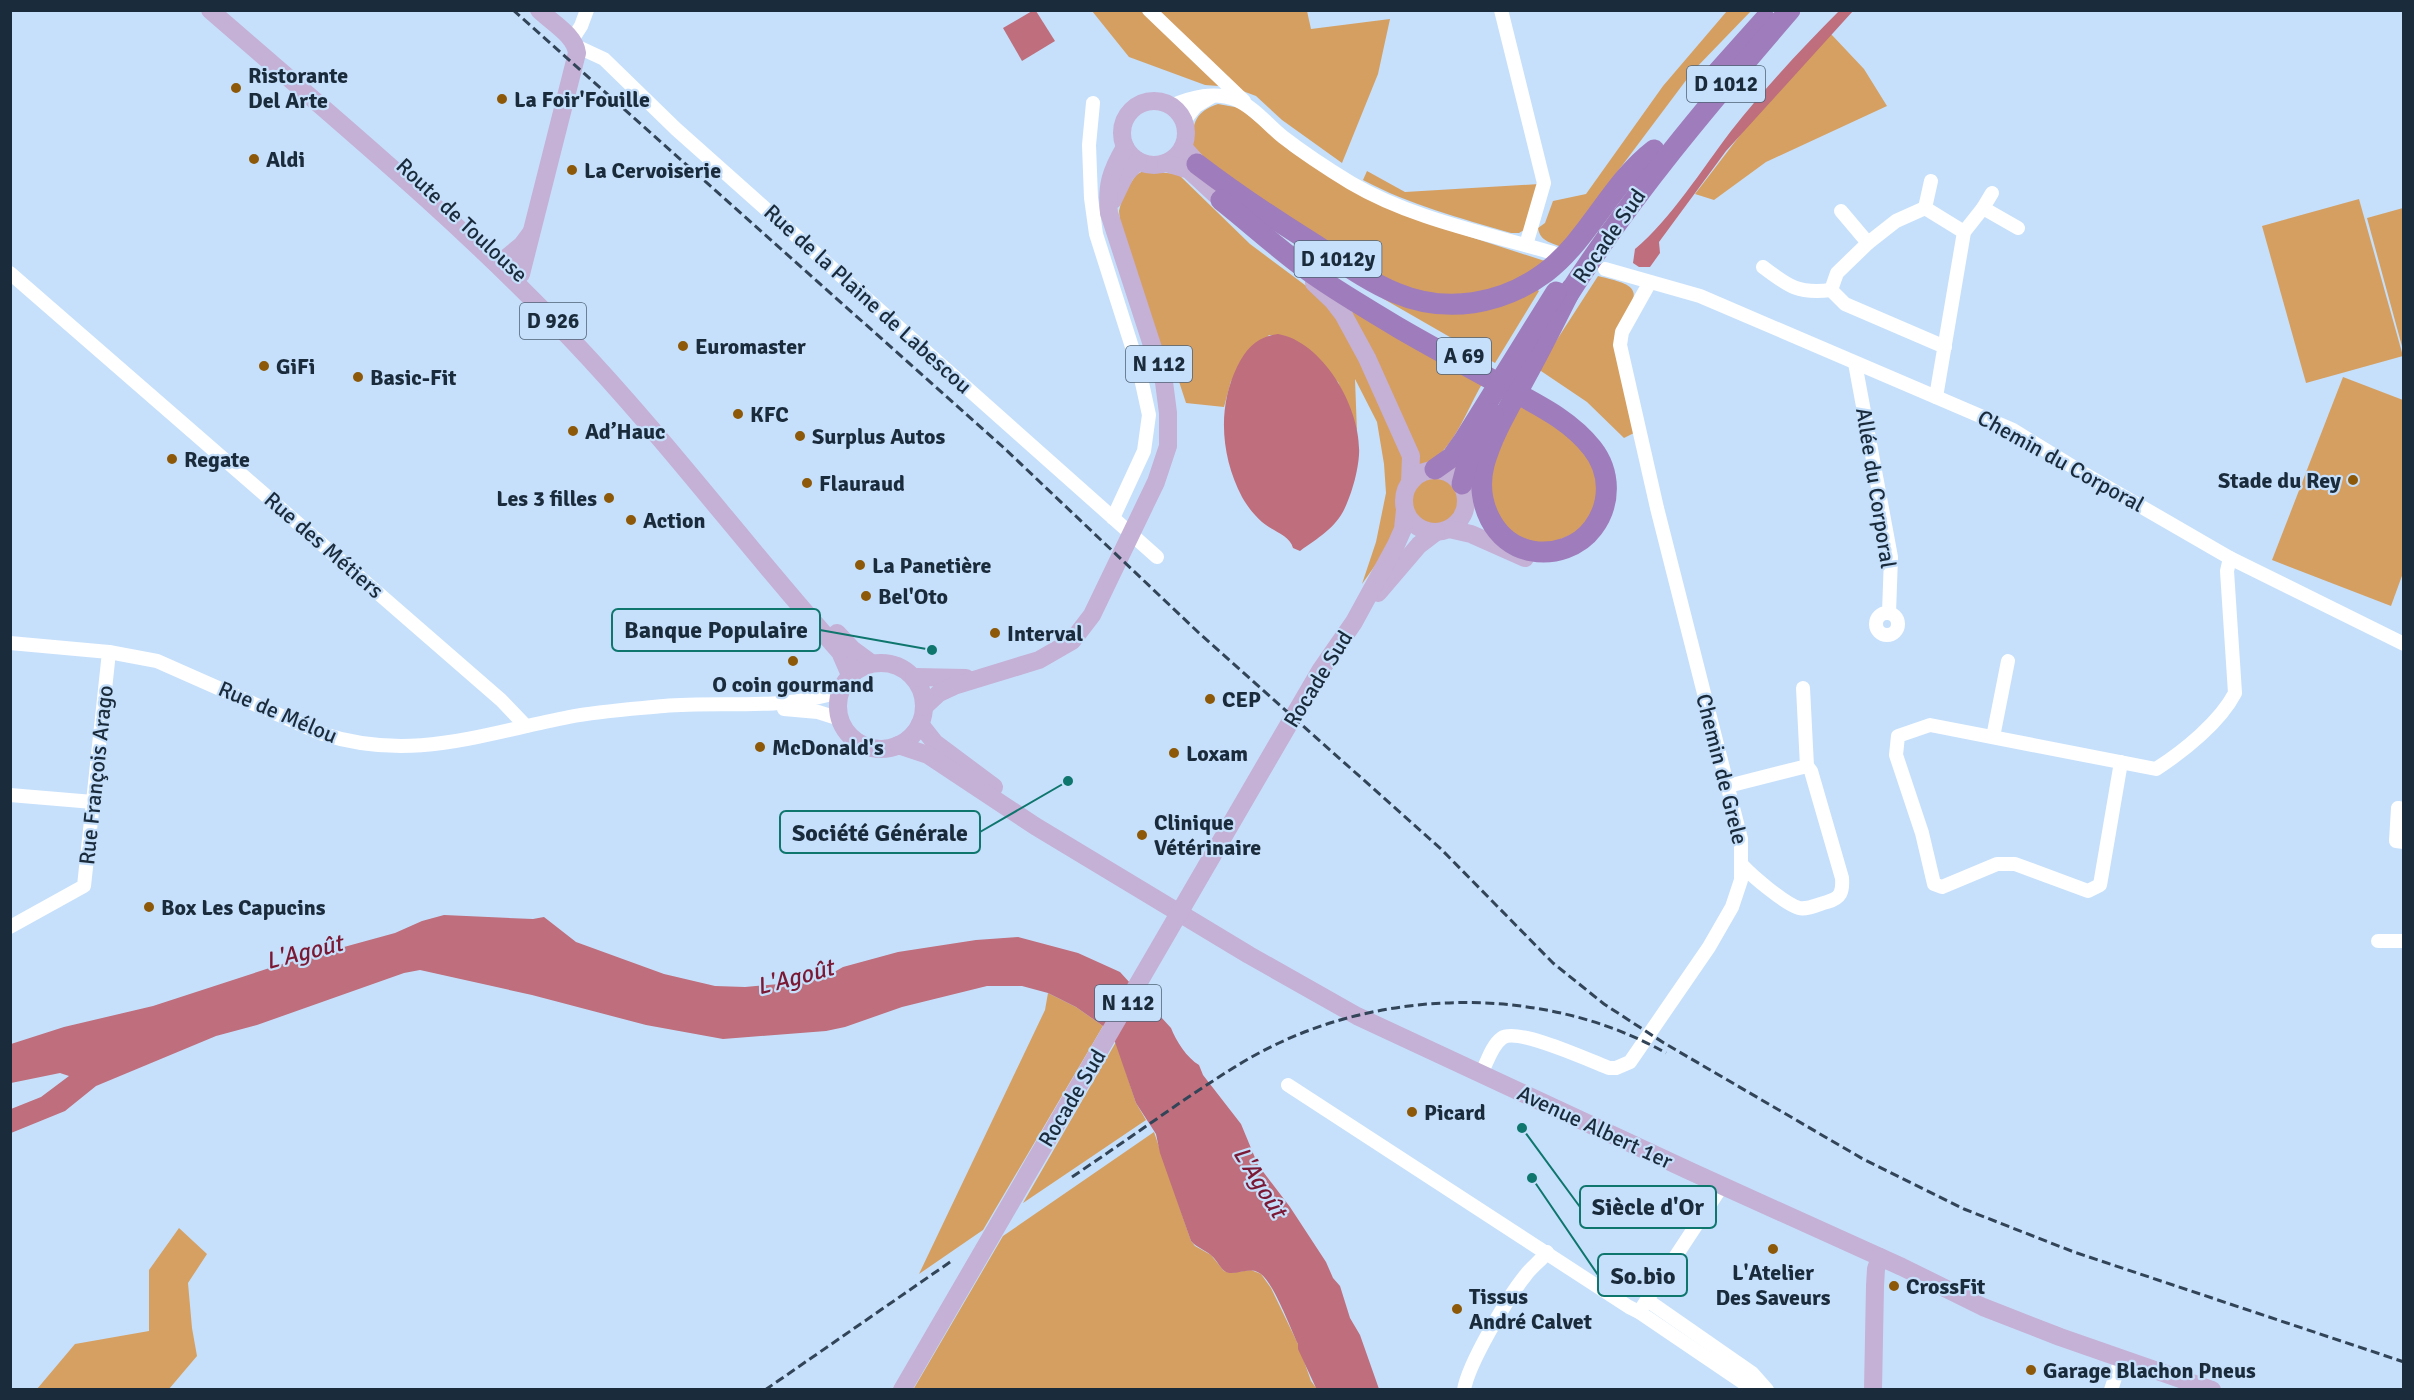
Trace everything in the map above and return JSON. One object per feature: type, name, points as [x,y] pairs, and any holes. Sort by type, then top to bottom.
[{"type":"highway","name":"Rocade Sud","points":[[1462,484],[1470,453],[1612,208],[1654,150],[1741,44],[1773,10]]},
{"type":"highway","name":"Rocade Sud","points":[[1526,358],[1571,289],[1665,159],[1790,10]]},
{"type":"highway","name":"D 1012y","points":[[1197,165],[1239,196],[1377,284],[1410,298],[1446,306],[1497,298],[1522,287],[1546,272],[1588,227],[1640,161],[1654,150]]},
{"type":"highway","name":"A 69","points":[[1221,200],[1307,270],[1402,329],[1546,409],[1580,435],[1601,462],[1607,494],[1599,521],[1578,543],[1556,550],[1532,551],[1518,547],[1494,526],[1486,512],[1482,482],[1495,410]]},
{"type":"highway","name":"Rocade Sud","points":[[1435,469],[1452,457],[1495,410]]},
{"type":"main road","name":"D 926","points":[[210,10],[374,152],[483,252],[569,337],[644,420],[840,652],[850,675]]},
{"type":"main road","name":"Route de Toulouse","points":[[225,10],[381,145],[572,324],[642,401],[724,502],[815,608],[852,649],[871,663]]},
{"type":"main road","points":[[521,274],[574,65],[574,43],[538,10]]},
{"type":"main road","points":[[1152,101],[1162,102],[1179,112],[1184,122],[1186,134],[1183,147],[1166,163],[1155,165],[1138,161],[1125,147],[1122,129],[1125,118],[1132,109],[1152,101]]},
{"type":"main road","name":"N 112","points":[[922,716],[939,693],[974,678],[1039,660],[1072,641],[1092,615],[1156,482],[1168,446],[1168,413],[1164,382],[1109,213],[1107,191],[1114,166],[1125,147]]},
{"type":"main road","points":[[1183,147],[1197,165]]},
{"type":"main road","points":[[1109,213],[1115,194],[1125,175],[1138,161]]},
{"type":"main road","points":[[1166,163],[1189,170],[1268,245],[1323,290],[1343,314],[1367,358],[1408,449],[1412,463],[1410,482],[1404,500],[1409,518],[1420,528],[1442,531],[1458,523],[1464,515],[1467,505],[1462,484],[1455,476],[1435,469],[1426,471],[1410,482]]},
{"type":"main road","name":"A 69","points":[[1197,165],[1228,197],[1272,236],[1308,262],[1432,338],[1542,398],[1586,428],[1606,452],[1612,468],[1616,501],[1601,533],[1586,548],[1570,557],[1554,561],[1523,558],[1471,534],[1442,531]]},
{"type":"main road","points":[[505,259],[522,245],[532,232]]},
{"type":"main road","name":"Rocade Sud","points":[[1354,622],[1400,537],[1406,510]]},
{"type":"main road","name":"Rocade Sud","points":[[902,1389],[1320,671],[1354,622],[1419,544],[1442,531]]},
{"type":"main road","points":[[922,716],[907,740],[898,745],[877,749],[860,744],[844,729],[840,719],[838,701],[840,691],[850,675],[860,668],[871,663],[897,665],[914,677],[923,696],[922,716],[935,743],[1039,819],[1077,850]]},
{"type":"main road","name":"N 112","points":[[914,677],[974,678]]},
{"type":"main road","points":[[898,745],[928,754],[1035,826],[1077,850]]},
{"type":"main road","name":"Avenue Albert 1er","points":[[1077,850],[1357,1016],[1993,1311],[2121,1359],[2212,1389]]},
{"type":"main road","points":[[1873,1389],[1875,1286],[1876,1269],[1880,1257]]},
{"type":"street","points":[[574,43],[587,10]]},
{"type":"street","points":[[1149,10],[1282,136],[1355,185],[1405,208],[1553,253]]},
{"type":"street","points":[[1501,10],[1544,183],[1526,245]]},
{"type":"street","name":"Rue de la Plaine de Labescou","points":[[574,43],[604,59],[676,129],[1157,558]]},
{"type":"street","points":[[1171,106],[1191,97],[1212,96],[1236,100],[1250,107]]},
{"type":"street","points":[[1184,122],[1196,106],[1212,96]]},
{"type":"street","points":[[1093,103],[1089,145],[1091,198],[1096,234],[1139,369],[1149,414],[1144,451],[1113,518]]},
{"type":"street","points":[[1925,208],[1931,181]]},
{"type":"street","points":[[1936,397],[1964,232],[1992,193]]},
{"type":"street","points":[[1925,208],[1964,232]]},
{"type":"street","points":[[1831,290],[1837,273],[1868,243],[1896,221],[1925,208]]},
{"type":"street","points":[[1983,208],[2018,228]]},
{"type":"street","points":[[1841,211],[1868,243]]},
{"type":"street","points":[[1763,267],[1781,281],[1808,292],[1831,290],[1845,304],[1945,347]]},
{"type":"street","name":"Chemin du Corporal","points":[[1605,269],[1710,300],[2013,430],[2230,558],[2403,644]]},
{"type":"street","name":"Rue des Métiers","points":[[10,273],[501,699],[526,726]]},
{"type":"street","name":"Chemin de Grele","points":[[1481,1074],[1499,1041],[1505,1036],[1512,1035],[1526,1037],[1609,1068],[1623,1066],[1636,1056],[1732,907],[1741,880],[1742,838],[1654,494],[1620,345],[1622,332],[1650,282]]},
{"type":"street","name":"Allée du Corporal","points":[[1855,363],[1892,557],[1889,613]]},
{"type":"street","points":[[1911,386],[1928,384],[1941,370]]},
{"type":"street","points":[[2121,762],[2100,885],[2088,891],[2015,864],[1997,864],[1942,887],[1934,884],[1922,833],[1896,755],[1898,736],[1930,725],[1993,737],[2121,762],[2156,769],[2172,759],[2227,709],[2235,693],[2227,571],[2230,558]]},
{"type":"street","name":"Rue de Mélou","points":[[10,643],[109,652],[141,657],[173,666],[320,733],[358,744],[375,746],[435,745],[583,715],[667,706],[817,700],[840,691]]},
{"type":"street","name":"Rue François Arago","points":[[10,927],[84,886],[109,652]]},
{"type":"street","points":[[1993,737],[2008,661]]},
{"type":"street","points":[[1742,865],[1767,887],[1798,908],[1806,908],[1839,897],[1843,891],[1842,878],[1811,771],[1807,766],[1803,688]]},
{"type":"street","name":"Rue de Mélou","points":[[728,704],[818,712],[840,719]]},
{"type":"street","points":[[1728,786],[1807,766]]},
{"type":"street","points":[[10,795],[93,802]]},
{"type":"street","points":[[2403,809],[2398,808],[2396,841],[2403,842]]},
{"type":"street","points":[[2378,941],[2403,941]]},
{"type":"street","points":[[1288,1085],[1547,1252],[1643,1306],[1752,1373],[1767,1389]]},
{"type":"street","points":[[1643,1306],[1722,1186]]},
{"type":"street","points":[[1464,1389],[1469,1373],[1510,1298],[1527,1273],[1547,1252]]},
{"type":"street","points":[[1643,1306],[1754,1389]]},
{"type":"street","points":[[2111,1389],[2121,1359]]},
{"type":"shaded area","points":[[1092,11],[1307,11],[1311,29],[1390,19],[1378,74],[1342,163],[1282,120],[1256,96],[1232,87],[1205,85],[1129,57]]},
{"type":"shaded area","points":[[1727,11],[1751,11],[1693,71],[1561,247],[1543,238],[1538,228],[1545,223],[1553,201],[1586,194],[1663,86]]},
{"type":"shaded area","points":[[1831,34],[1864,69],[1887,106],[1766,162],[1714,200],[1695,194],[1744,130]]},
{"type":"shaded area","points":[[1218,104],[1240,108],[1290,151],[1345,187],[1409,217],[1548,262],[1527,279],[1480,294],[1443,297],[1411,291],[1380,275],[1229,182],[1192,145],[1193,130],[1200,114]]},
{"type":"shaded area","points":[[1143,171],[1178,174],[1250,244],[1309,288],[1336,314],[1406,453],[1405,478],[1396,495],[1398,521],[1391,543],[1362,584],[1376,542],[1386,493],[1377,422],[1355,379],[1357,432],[1338,382],[1286,336],[1269,335],[1231,381],[1224,407],[1186,403],[1170,354],[1158,345],[1121,231],[1119,211],[1123,195],[1136,175]]},
{"type":"shaded area","points":[[1367,171],[1405,192],[1539,184],[1524,230],[1511,233],[1399,197],[1363,180]]},
{"type":"shaded area","points":[[2359,199],[2403,356],[2306,383],[2262,226]]},
{"type":"shaded area","points":[[2404,208],[2403,350],[2367,218]]},
{"type":"shaded area","points":[[1598,276],[1629,286],[1634,297],[1620,326],[1636,432],[1624,438],[1587,402],[1538,369]]},
{"type":"shaded area","points":[[1535,288],[1539,291],[1495,363],[1382,298],[1410,304]]},
{"type":"shaded area","points":[[1354,311],[1482,384],[1457,432],[1449,444],[1431,461],[1420,465],[1418,462],[1350,314]]},
{"type":"shaded area","name":"Stade du Rey","points":[[2343,377],[2403,400],[2403,573],[2391,606],[2272,560]]},
{"type":"shaded area","points":[[1517,403],[1568,435],[1585,452],[1595,471],[1597,497],[1590,519],[1578,532],[1546,545],[1519,540],[1494,514],[1490,471]]},
{"type":"shaded area","points":[[1435,476],[1453,483],[1460,501],[1453,519],[1435,526],[1417,519],[1410,501],[1417,483]]},
{"type":"shaded area","points":[[1048,993],[1076,1007],[1103,1026],[983,1230],[919,1274],[1045,1010]]},
{"type":"shaded area","points":[[1116,1042],[1136,1103],[1146,1120],[1023,1203]]},
{"type":"shaded area","points":[[1154,1132],[1191,1241],[1195,1246],[1211,1255],[1224,1271],[1230,1273],[1251,1270],[1261,1274],[1271,1288],[1298,1344],[1311,1381],[1317,1389],[913,1390],[1003,1236]]},
{"type":"shaded area","points":[[179,1228],[207,1254],[188,1283],[197,1356],[169,1389],[37,1389],[75,1344],[149,1331],[149,1270]]},
{"type":"water","points":[[1032,11],[1036,11],[1055,41],[1022,61],[1003,28]]},
{"type":"water","points":[[1839,11],[1853,11],[1726,151],[1659,242],[1660,253],[1650,267],[1639,267],[1633,263],[1635,249],[1674,208],[1744,115]]},
{"type":"water","points":[[1278,334],[1295,340],[1325,364],[1347,399],[1358,437],[1359,455],[1356,473],[1351,492],[1339,519],[1300,551],[1293,548],[1285,536],[1262,522],[1244,500],[1230,466],[1224,432],[1226,399],[1240,361],[1248,349],[1258,341]]},
{"type":"water","name":"L'Agoût","points":[[444,915],[533,919],[544,917],[576,942],[664,974],[715,986],[745,987],[803,982],[829,975],[843,967],[898,952],[976,940],[1018,937],[1078,953],[1120,972],[1171,1028],[1182,1049],[1199,1065],[1203,1075],[1241,1124],[1258,1165],[1290,1207],[1340,1286],[1350,1318],[1360,1335],[1379,1389],[1316,1388],[1281,1306],[1266,1279],[1253,1271],[1227,1272],[1215,1259],[1191,1241],[1160,1153],[1156,1134],[1136,1103],[1115,1042],[1103,1026],[1076,1007],[1048,993],[1022,986],[987,986],[902,1007],[845,1027],[826,1031],[723,1039],[646,1025],[532,995],[420,970],[404,973],[257,1025],[216,1036],[96,1086],[65,1111],[11,1133],[11,1109],[41,1097],[69,1076],[60,1073],[11,1083],[11,1044],[64,1027],[153,1006],[282,964],[395,933],[422,921]]},
{"type":"railway","points":[[513,10],[1003,447],[1199,633],[1441,849],[1553,963],[1604,1004],[1664,1043],[1863,1159],[1964,1209],[2074,1252],[2404,1362]]},
{"type":"railway","points":[[1072,1177],[1253,1056],[1325,1025],[1374,1012],[1423,1004],[1474,1003],[1524,1007],[1574,1016],[1621,1032],[1666,1053]]},
{"type":"railway","points":[[765,1390],[953,1260]]},
{"type":"place","name":"Ristorante Del Arte","points":[[236,88]]},
{"type":"place","name":"La Foir'Fouille","points":[[502,99]]},
{"type":"place","name":"Aldi","points":[[254,159]]},
{"type":"place","name":"La Cervoiserie","points":[[572,170]]},
{"type":"place","name":"Euromaster","points":[[683,346]]},
{"type":"place","name":"GiFi","points":[[264,366]]},
{"type":"place","name":"Basic-Fit","points":[[358,377]]},
{"type":"place","name":"KFC","points":[[738,414]]},
{"type":"place","name":"Ad’Hauc","points":[[573,431]]},
{"type":"place","name":"Surplus Autos","points":[[800,436]]},
{"type":"place","name":"Regate","points":[[172,459]]},
{"type":"place","name":"Stade du Rey","points":[[2353,480]]},
{"type":"place","name":"Flauraud","points":[[807,483]]},
{"type":"place","name":"Les 3 filles","points":[[609,498]]},
{"type":"place","name":"Action","points":[[631,520]]},
{"type":"place","name":"La Panetière","points":[[860,565]]},
{"type":"place","name":"Bel'Oto","points":[[866,596]]},
{"type":"place","name":"Interval","points":[[995,633]]},
{"type":"place","name":"Banque Populaire","points":[[932,650]]},
{"type":"place","name":"O coin gourmand","points":[[793,661]]},
{"type":"place","name":"CEP","points":[[1210,699]]},
{"type":"place","name":"McDonald's","points":[[760,747]]},
{"type":"place","name":"Loxam","points":[[1174,753]]},
{"type":"place","name":"Société Générale","points":[[1068,781]]},
{"type":"place","name":"Clinique Vétérinaire","points":[[1142,835]]},
{"type":"place","name":"Box Les Capucins","points":[[149,907]]},
{"type":"place","name":"Picard","points":[[1412,1112]]},
{"type":"place","name":"Siècle d'Or","points":[[1522,1128]]},
{"type":"place","name":"So.bio","points":[[1532,1178]]},
{"type":"place","name":"L'Atelier Des Saveurs","points":[[1773,1249]]},
{"type":"place","name":"CrossFit","points":[[1894,1286]]},
{"type":"place","name":"Tissus André Calvet","points":[[1457,1309]]},
{"type":"place","name":"Garage Blachon Pneus","points":[[2031,1370]]}]
